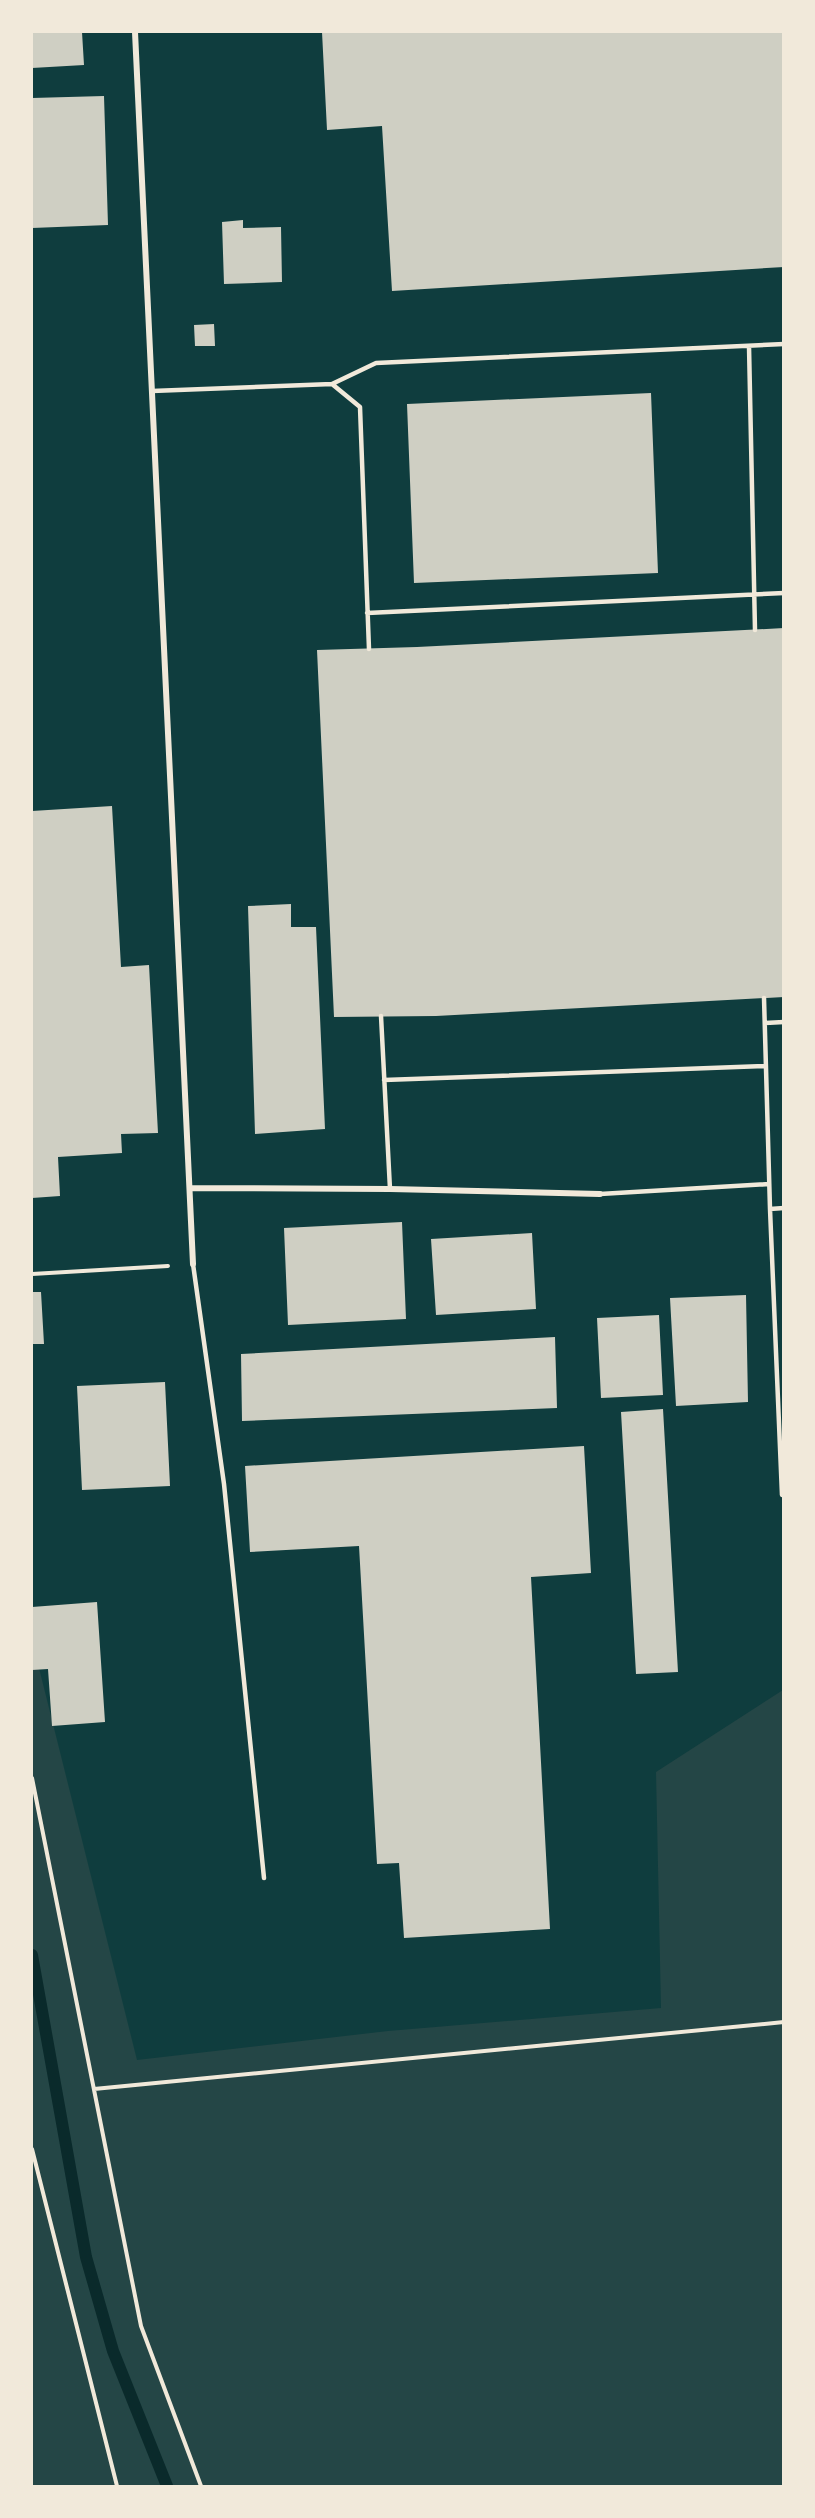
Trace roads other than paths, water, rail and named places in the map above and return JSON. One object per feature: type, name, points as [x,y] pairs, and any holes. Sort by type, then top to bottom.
[{"type":"street","points":[[135,32],[193,1264]]},
{"type":"street","points":[[191,1188],[390,1189],[600,1194]]},
{"type":"lane","points":[[152,391],[332,384],[376,363],[783,344]]},
{"type":"lane","points":[[749,346],[755,630]]},
{"type":"lane","points":[[332,384],[360,407],[369,649]]},
{"type":"lane","points":[[367,613],[783,593]]},
{"type":"lane","points":[[764,998],[782,1494]]},
{"type":"lane","points":[[381,1016],[390,1189]]},
{"type":"lane","points":[[765,1023],[783,1022]]},
{"type":"lane","points":[[384,1080],[766,1066]]},
{"type":"lane","points":[[600,1194],[769,1184]]},
{"type":"lane","points":[[770,1209],[783,1208]]},
{"type":"lane","points":[[193,1264],[224,1484],[264,1878]]},
{"type":"waterway","points":[[32,1955],[86,2257],[113,2351],[167,2486]]}]
